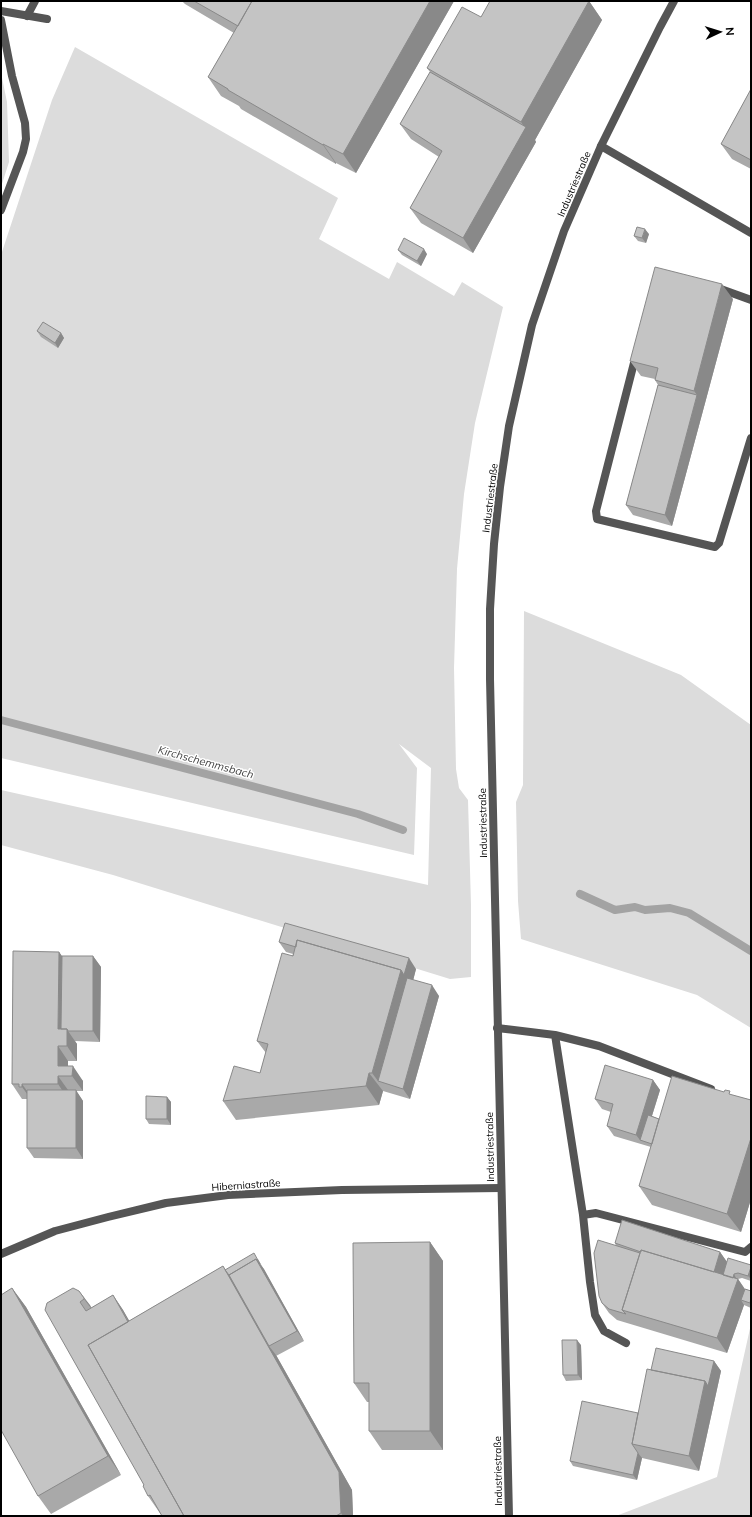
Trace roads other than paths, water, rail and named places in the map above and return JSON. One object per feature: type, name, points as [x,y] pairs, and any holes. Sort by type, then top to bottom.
[{"type":"street","points":[[27,16],[35,1]]},
{"type":"street","name":"Industriestraße","points":[[509,1516],[490,679],[490,617],[494,544],[500,487],[509,426],[532,325],[564,231],[601,146],[674,1]]},
{"type":"street","points":[[1,11],[47,19]]},
{"type":"street","points":[[1,20],[12,76],[24,123],[26,139],[23,152],[1,210]]},
{"type":"street","name":"Industriestraße","points":[[601,146],[751,233]]},
{"type":"street","points":[[708,285],[751,300]]},
{"type":"street","points":[[638,350],[596,511],[597,519],[715,547],[719,543],[751,438]]},
{"type":"street","points":[[497,1028],[555,1035],[599,1046],[721,1092]]},
{"type":"street","points":[[555,1035],[583,1215],[595,1315],[604,1331],[626,1343]]},
{"type":"street","name":"Hiberniastraße","points":[[1,1254],[55,1231],[108,1216],[166,1203],[228,1195],[334,1191],[501,1188]]},
{"type":"street","points":[[583,1215],[596,1213],[744,1252],[751,1247]]},
{"type":"waterway","name":"Kirchschemmsbach","points":[[1,720],[358,814],[403,830]]},
{"type":"waterway","name":"Kirchschemmsbach","points":[[580,894],[615,910],[635,907],[645,910],[670,908],[689,913],[751,951]]}]
